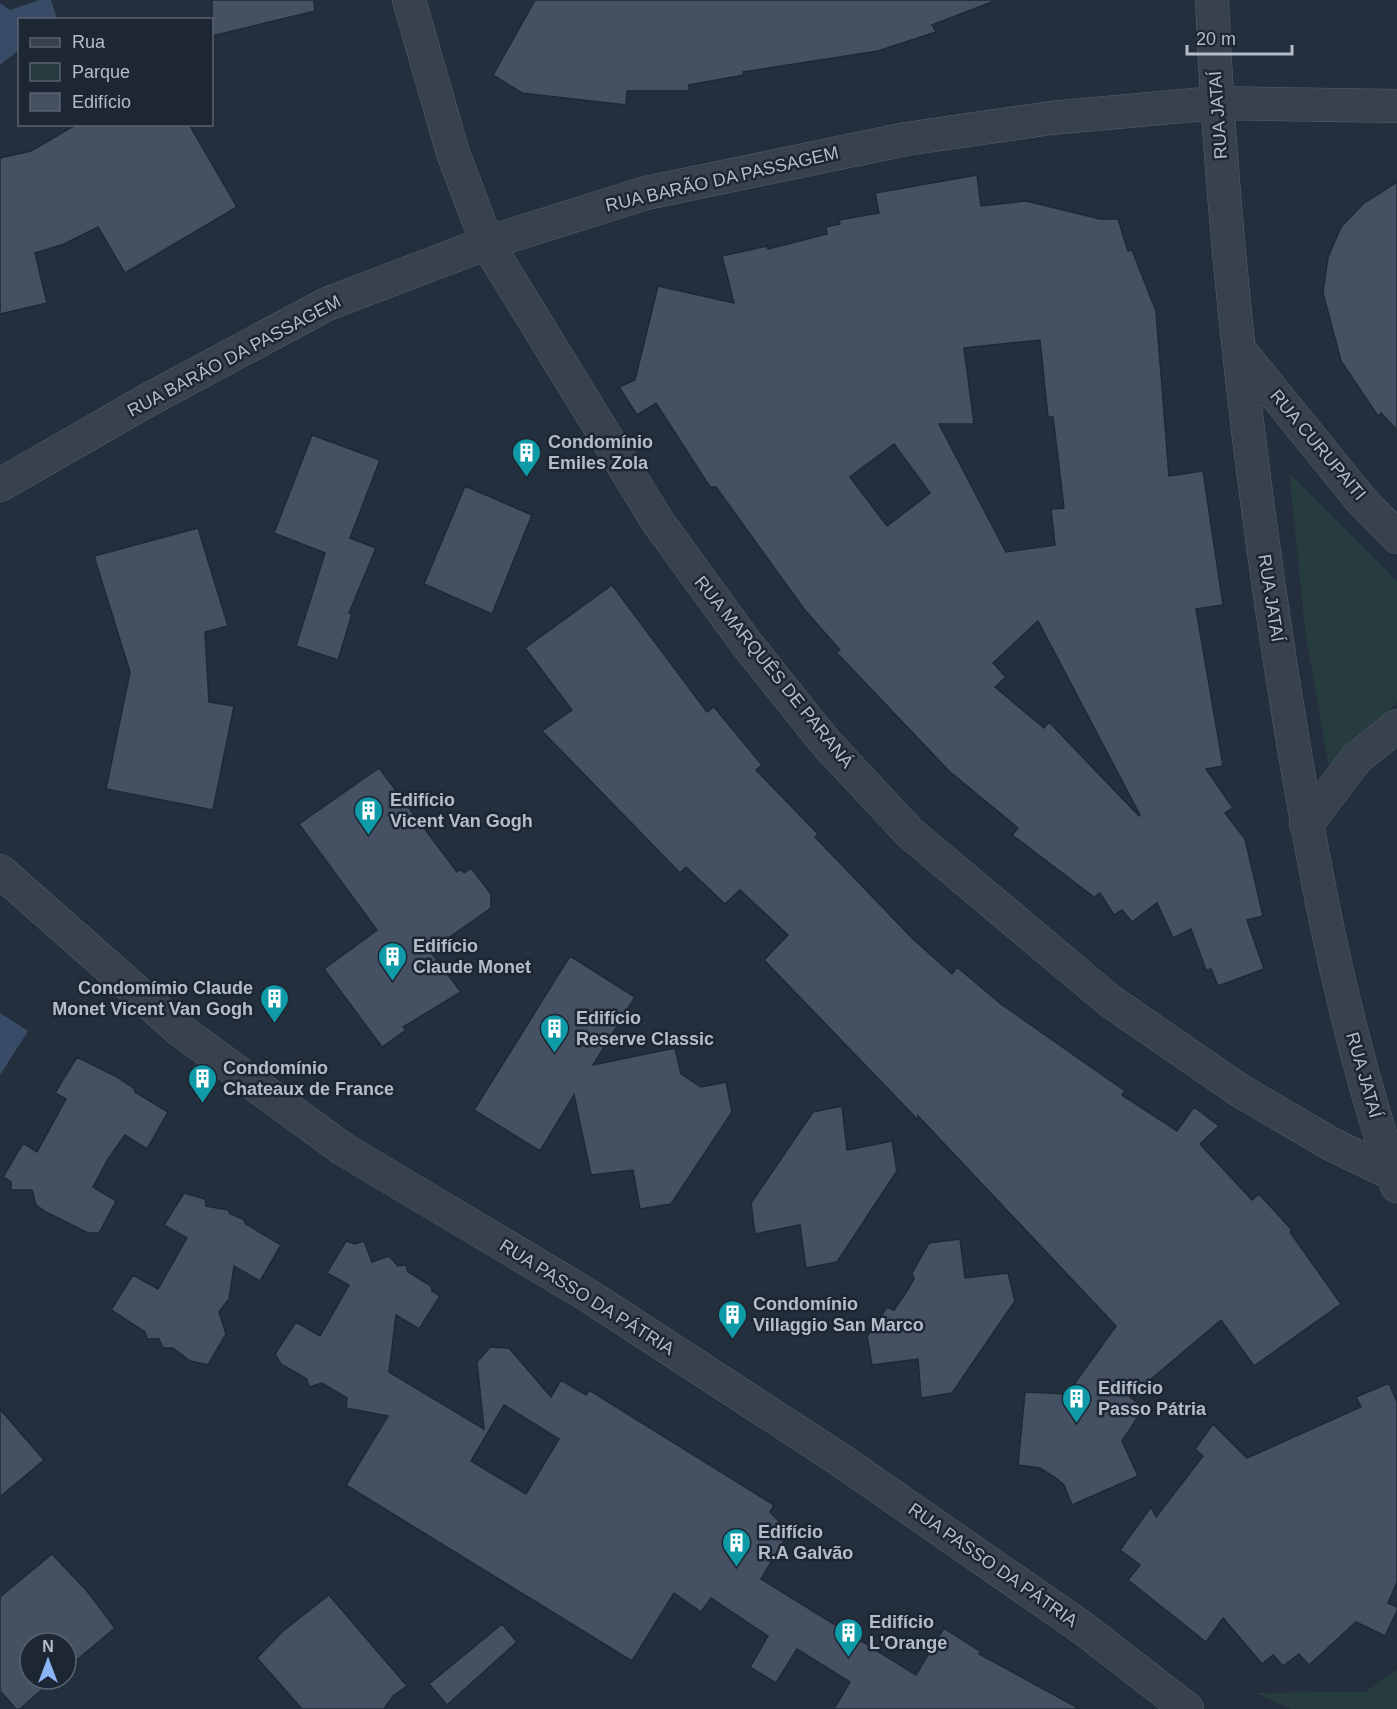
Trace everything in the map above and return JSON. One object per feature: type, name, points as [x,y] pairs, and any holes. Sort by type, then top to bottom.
[{"type":"street","name":"RUA MARQUÊS DE PARANÁ","points":[[409,0],[453,153],[487,243],[658,522],[746,643],[826,743],[910,832],[1110,1001],[1239,1090],[1396,1179]]},
{"type":"street","name":"RUA JATAÍ","points":[[1212,0],[1216,103],[1258,518],[1306,825],[1355,1048],[1396,1179]]},
{"type":"street","name":"RUA BARÃO DA PASSAGEM","points":[[0,485],[148,400],[327,304],[487,243],[646,193],[808,157],[906,139],[1051,118],[1216,103],[1397,106]]},
{"type":"street","name":"RUA CURUPAITI","points":[[1241,352],[1361,500],[1397,537]]},
{"type":"street","points":[[1306,825],[1357,758],[1397,726]]},
{"type":"street","name":"RUA PASSO DA PÁTRIA","points":[[0,871],[180,1030],[343,1149],[589,1296],[829,1452],[1084,1629],[1187,1709]]},
{"type":"green space","points":[[1289,473],[1397,581],[1397,702],[1330,772],[1306,637]]},
{"type":"green space","points":[[1397,1670],[1397,1709],[1291,1709],[1255,1693],[1365,1692]]},
{"type":"water","points":[[39,0],[51,0],[57,18],[18,18],[18,51],[0,65],[0,3],[10,10]]},
{"type":"water","points":[[0,1013],[28,1031],[0,1075]]},
{"type":"building","points":[[212,0],[314,0],[315,11],[213,36]]},
{"type":"building","points":[[535,0],[992,0],[992,2],[932,25],[936,32],[878,51],[743,72],[744,75],[689,85],[689,91],[627,91],[626,105],[522,93],[493,75]]},
{"type":"building","points":[[74,126],[190,126],[237,207],[125,273],[98,227],[64,244],[35,253],[47,303],[0,314],[0,158],[31,151]]},
{"type":"building","points":[[977,175],[981,206],[1026,201],[1100,219],[1118,219],[1128,251],[1132,250],[1156,311],[1169,476],[1203,471],[1223,605],[1196,609],[1223,766],[1206,769],[1233,808],[1225,813],[1245,839],[1263,916],[1247,920],[1264,969],[1218,986],[1211,969],[1206,970],[1191,929],[1173,938],[1157,903],[1132,922],[1122,910],[1114,915],[1100,893],[1094,897],[1012,835],[1018,828],[949,771],[836,652],[840,650],[804,609],[716,487],[710,487],[656,403],[637,415],[619,387],[635,380],[658,286],[734,303],[722,256],[767,246],[768,249],[827,234],[826,227],[840,224],[839,220],[879,213],[875,193]],"holes":[[[1040,340],[1048,417],[1053,417],[1064,508],[1051,509],[1055,545],[1006,552],[939,424],[974,424],[964,348]],[[894,444],[930,493],[887,526],[850,477]],[[1038,621],[1139,816],[1049,722],[1044,728],[995,687],[1006,677],[993,663]]]},
{"type":"building","points":[[1397,182],[1397,430],[1381,413],[1378,416],[1341,361],[1323,293],[1328,257],[1341,227],[1364,203]]},
{"type":"building","points":[[312,435],[380,460],[350,538],[376,548],[349,613],[352,614],[338,660],[296,646],[325,553],[274,533]]},
{"type":"building","points":[[465,486],[532,515],[492,614],[424,584]]},
{"type":"building","points":[[198,528],[228,626],[205,632],[209,702],[234,706],[213,810],[106,789],[130,672],[94,556]]},
{"type":"building","points":[[612,585],[707,712],[714,707],[762,765],[756,770],[818,834],[815,837],[913,939],[952,974],[957,967],[1001,1004],[1125,1091],[1122,1095],[1177,1131],[1194,1107],[1219,1126],[1200,1144],[1252,1200],[1259,1194],[1292,1230],[1290,1232],[1341,1304],[1254,1366],[1221,1320],[1130,1397],[1144,1408],[1122,1441],[1138,1476],[1072,1505],[1064,1485],[1056,1478],[1040,1468],[1018,1465],[1025,1392],[1067,1394],[1116,1326],[918,1116],[919,1121],[764,960],[788,935],[740,890],[725,904],[686,867],[680,873],[542,731],[572,710],[525,648]]},
{"type":"building","points":[[379,768],[457,872],[461,869],[464,873],[471,868],[491,894],[491,908],[430,951],[461,992],[403,1027],[406,1030],[382,1047],[324,969],[377,930],[299,824]]},
{"type":"building","points":[[570,956],[635,997],[593,1065],[675,1048],[681,1074],[701,1087],[726,1082],[732,1112],[671,1204],[640,1209],[633,1170],[591,1175],[574,1095],[540,1151],[474,1110]]},
{"type":"building","points":[[77,1057],[117,1077],[134,1088],[135,1092],[168,1112],[147,1149],[125,1135],[108,1159],[93,1187],[116,1201],[99,1233],[88,1233],[46,1212],[36,1205],[32,1190],[11,1190],[11,1182],[3,1177],[23,1143],[37,1152],[66,1099],[55,1093]]},
{"type":"building","points":[[842,1106],[847,1150],[892,1141],[897,1171],[837,1262],[806,1268],[800,1225],[755,1234],[751,1203],[813,1112]]},
{"type":"building","points":[[184,1193],[205,1199],[206,1206],[228,1210],[230,1214],[243,1219],[246,1224],[281,1245],[260,1281],[234,1266],[229,1299],[219,1312],[226,1334],[208,1365],[190,1361],[173,1348],[163,1348],[159,1339],[147,1339],[145,1332],[111,1310],[133,1275],[158,1289],[187,1238],[164,1225]]},
{"type":"building","points":[[960,1239],[965,1278],[1008,1273],[1015,1301],[952,1393],[921,1398],[918,1359],[872,1365],[867,1336],[887,1307],[894,1310],[907,1291],[914,1279],[912,1273],[929,1243]]},
{"type":"building","points":[[346,1241],[355,1244],[364,1241],[372,1262],[389,1256],[398,1266],[406,1265],[408,1272],[431,1286],[432,1291],[440,1296],[419,1329],[396,1315],[389,1372],[484,1429],[477,1362],[490,1347],[509,1348],[551,1397],[561,1380],[586,1395],[589,1390],[774,1505],[770,1512],[789,1532],[761,1579],[916,1675],[944,1628],[980,1651],[979,1654],[1080,1709],[834,1709],[850,1682],[797,1649],[776,1683],[750,1667],[768,1636],[711,1598],[701,1612],[674,1593],[632,1661],[346,1485],[388,1416],[346,1408],[347,1398],[322,1383],[309,1387],[307,1379],[281,1364],[275,1354],[296,1322],[320,1336],[349,1285],[327,1273]],"holes":[[[504,1405],[559,1439],[526,1494],[471,1461]]]},
{"type":"building","points":[[1389,1383],[1397,1402],[1397,1582],[1388,1603],[1397,1607],[1397,1611],[1385,1636],[1356,1622],[1309,1665],[1299,1654],[1283,1666],[1273,1655],[1262,1664],[1223,1618],[1206,1642],[1128,1580],[1140,1565],[1120,1550],[1151,1507],[1156,1517],[1203,1456],[1195,1449],[1213,1424],[1247,1458],[1361,1407],[1356,1397]]},
{"type":"building","points":[[0,1409],[44,1460],[0,1497]]},
{"type":"building","points":[[52,1554],[87,1591],[115,1628],[78,1659],[78,1631],[18,1631],[18,1691],[40,1691],[20,1709],[16,1709],[0,1691],[0,1597]]},
{"type":"building","points":[[329,1595],[407,1686],[393,1696],[384,1709],[302,1709],[257,1658],[283,1631]]},
{"type":"building","points":[[502,1624],[517,1642],[447,1705],[429,1684]]},
{"type":"place","name":"Condomínio Emiles Zola","points":[[527,478]]},
{"type":"place","name":"Edifício Vicent Van Gogh","points":[[369,836]]},
{"type":"place","name":"Edifício Claude Monet","points":[[392,982]]},
{"type":"place","name":"Condomímio Claude Monet Vicent Van Gogh","points":[[274,1024]]},
{"type":"place","name":"Edifício Reserve Classic","points":[[555,1054]]},
{"type":"place","name":"Condomínio Chateaux de France","points":[[202,1104]]},
{"type":"place","name":"Condomínio Villaggio San Marco","points":[[732,1340]]},
{"type":"place","name":"Edifício Passo Pátria","points":[[1077,1424]]},
{"type":"place","name":"Edifício R.A Galvão","points":[[737,1568]]},
{"type":"place","name":"Edifício L'Orange","points":[[848,1658]]}]
